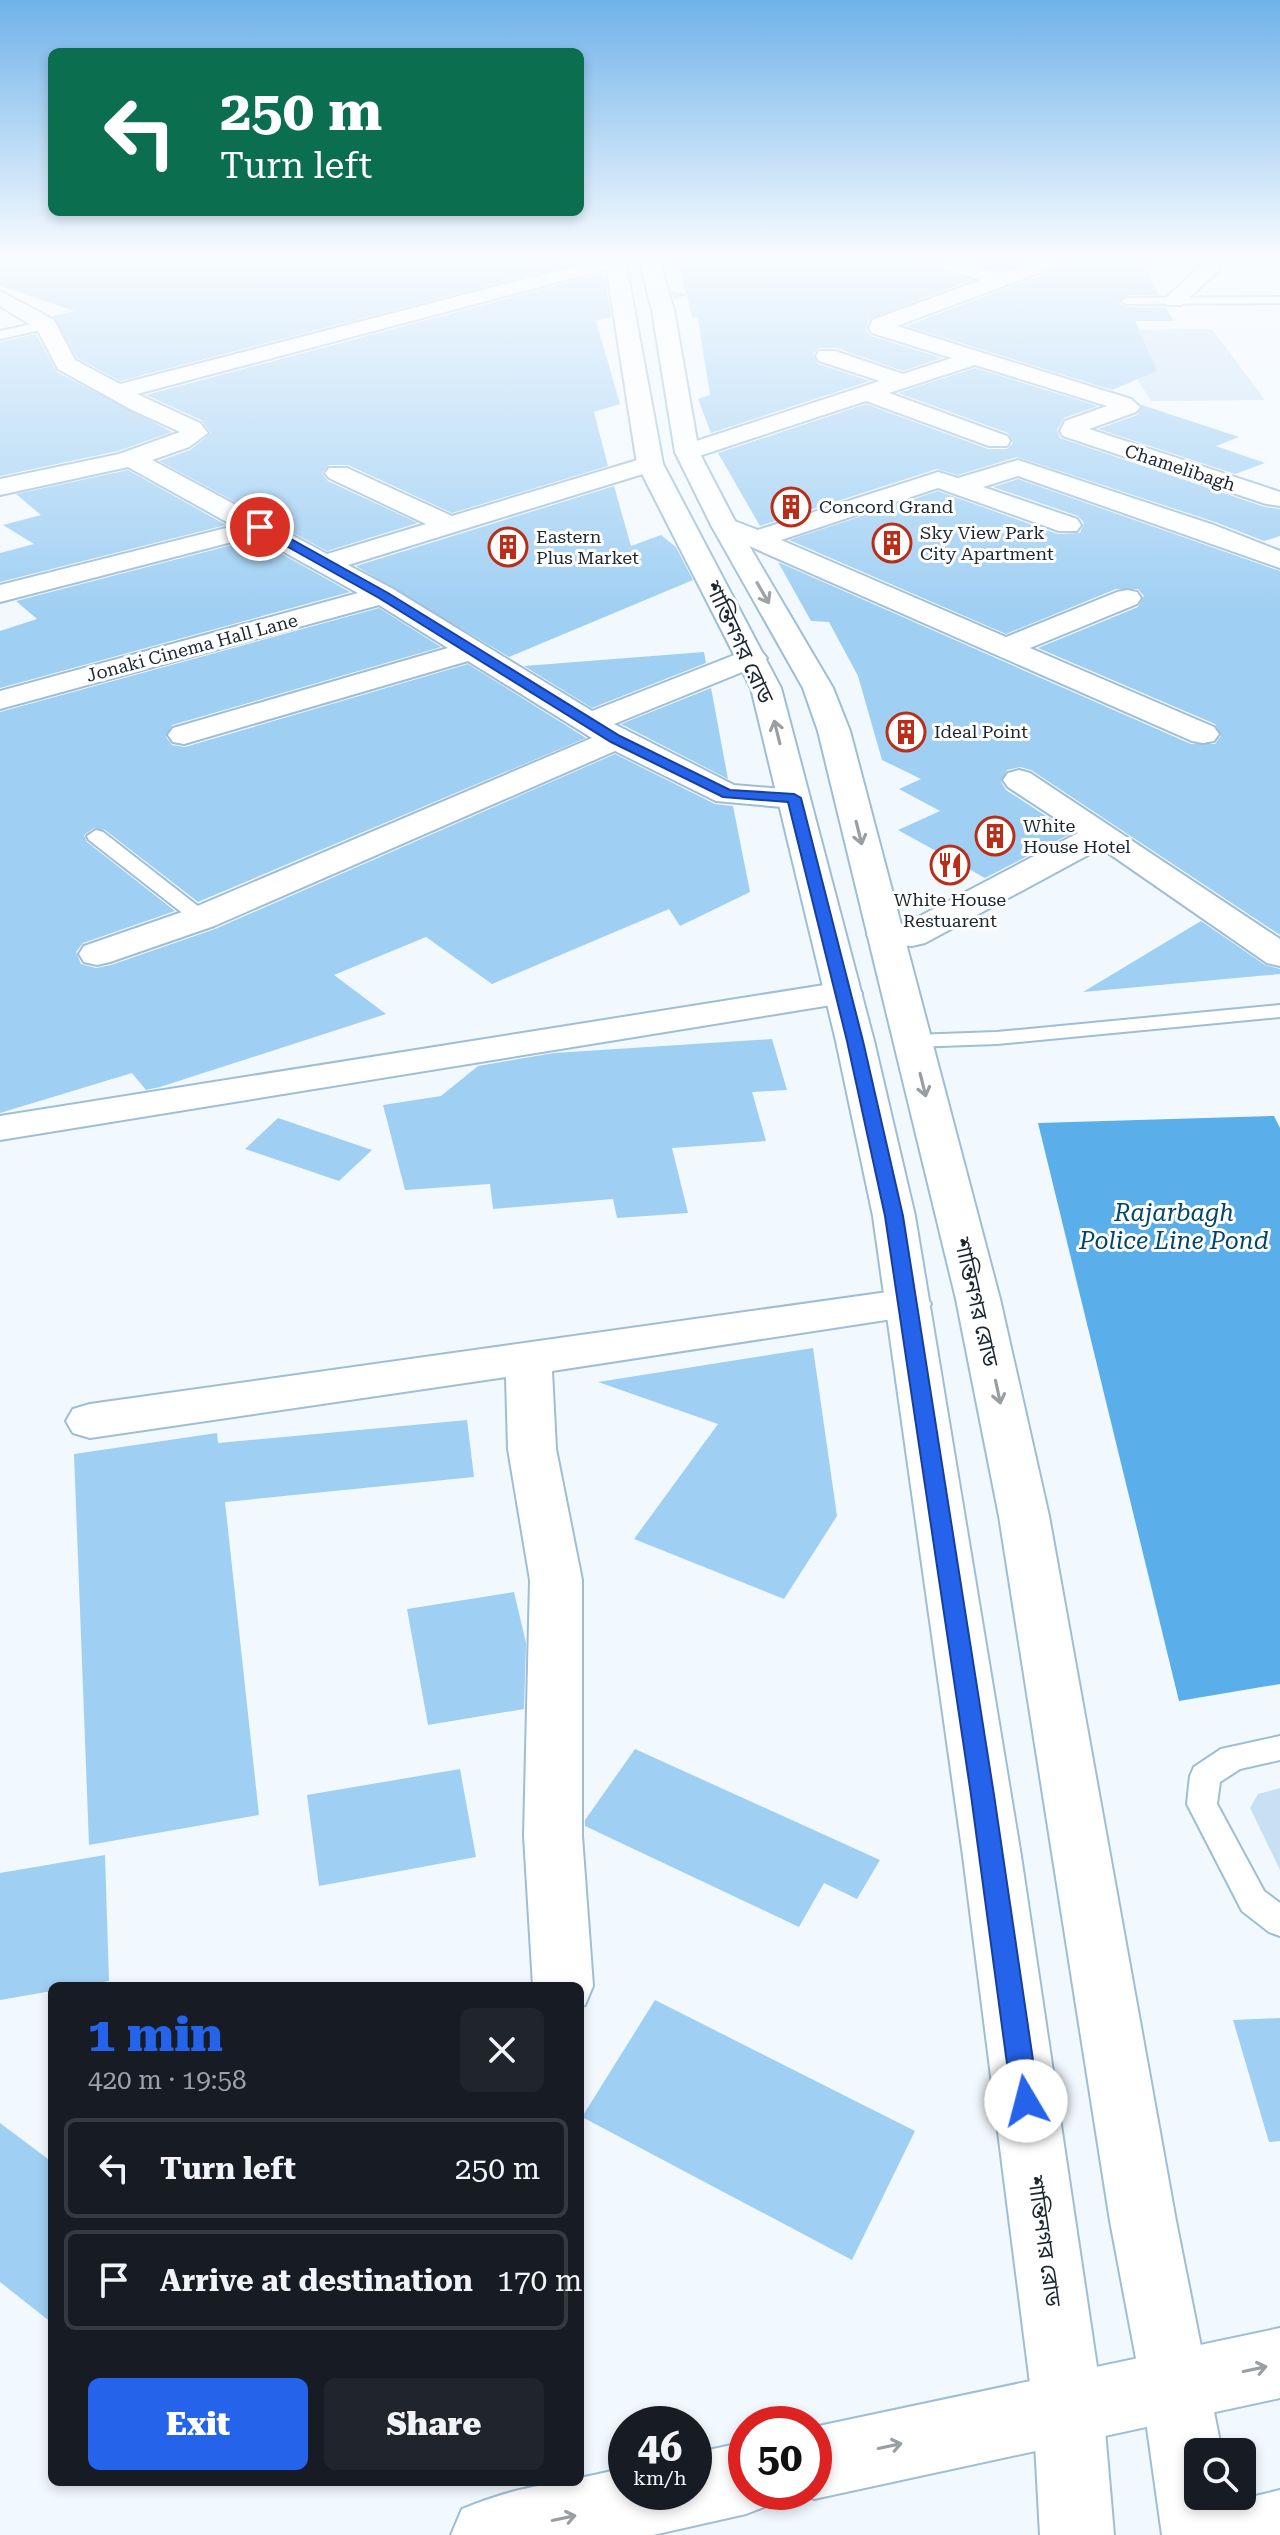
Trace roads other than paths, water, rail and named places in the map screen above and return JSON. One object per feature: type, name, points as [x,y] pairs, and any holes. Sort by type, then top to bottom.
[{"type":"street","points":[[0,487],[129,458],[185,442],[196,433],[90,377]]},
{"type":"street","points":[[117,392],[174,377]]},
{"type":"street","name":"শান্তিনগর রোড","points":[[653,377],[668,458],[766,688],[855,1041],[894,1216],[989,1840],[1068,2407],[1077,2535]]},
{"type":"street","points":[[892,377],[906,382]]},
{"type":"street","points":[[325,563],[919,377]]},
{"type":"street","name":"Chamelibagh","points":[[1035,377],[1128,407],[1074,426],[1072,431],[1275,499]]},
{"type":"street","points":[[869,394],[998,441]]},
{"type":"street","points":[[129,458],[383,595],[602,731],[728,794],[794,798]]},
{"type":"street","name":"শান্তিনগর রোড","points":[[668,458],[741,532],[818,688],[834,731],[978,1299],[1024,1516],[1143,2221],[1176,2385],[1199,2535]]},
{"type":"street","points":[[959,486],[1018,468],[1149,511],[1280,560]]},
{"type":"street","points":[[338,473],[451,525]]},
{"type":"street","points":[[741,532],[933,480],[959,486],[1068,525]]},
{"type":"street","points":[[0,594],[260,527]]},
{"type":"street","points":[[741,532],[1203,734]]},
{"type":"street","name":"Jonaki Cinema Hall Lane","points":[[0,700],[383,595]]},
{"type":"street","points":[[1007,647],[1127,598]]},
{"type":"street","points":[[184,735],[469,651]]},
{"type":"street","points":[[97,954],[201,918],[752,658]]},
{"type":"street","points":[[1019,780],[1280,955]]},
{"type":"street","points":[[885,935],[912,935],[1102,834]]},
{"type":"street","points":[[0,1128],[843,993]]},
{"type":"street","points":[[855,1041],[912,1041]]},
{"type":"street","points":[[90,1421],[909,1304],[978,1299]]},
{"type":"street","points":[[528,1359],[532,1449],[556,1580],[553,1836],[563,1982]]},
{"type":"street","points":[[832,2459],[1280,2363]]},
{"type":"street","points":[[488,2535],[608,2508]]},
{"type":"street","points":[[1247,2535],[1280,2527]]},
{"type":"lane","points":[[96,836],[201,918]]},
{"type":"lane","points":[[912,1041],[997,1038],[1280,1011]]},
{"type":"lane","points":[[1280,1748],[1232,1758],[1205,1776],[1202,1804],[1253,1901],[1280,1922]]},
{"type":"water","name":"Rajarbagh Police Line Pond","points":[[1274,1116],[1280,1128],[1280,1684],[1179,1701],[1038,1123]]},
{"type":"place","name":"Concord Grand","points":[[791,507]]},
{"type":"place","name":"Sky View Park City Apartment","points":[[892,543]]},
{"type":"place","name":"Eastern Plus Market","points":[[508,547]]},
{"type":"place","name":"Ideal Point","points":[[906,732]]},
{"type":"place","name":"White House Hotel","points":[[995,836]]},
{"type":"place","name":"White House Restuarent","points":[[950,865]]}]
